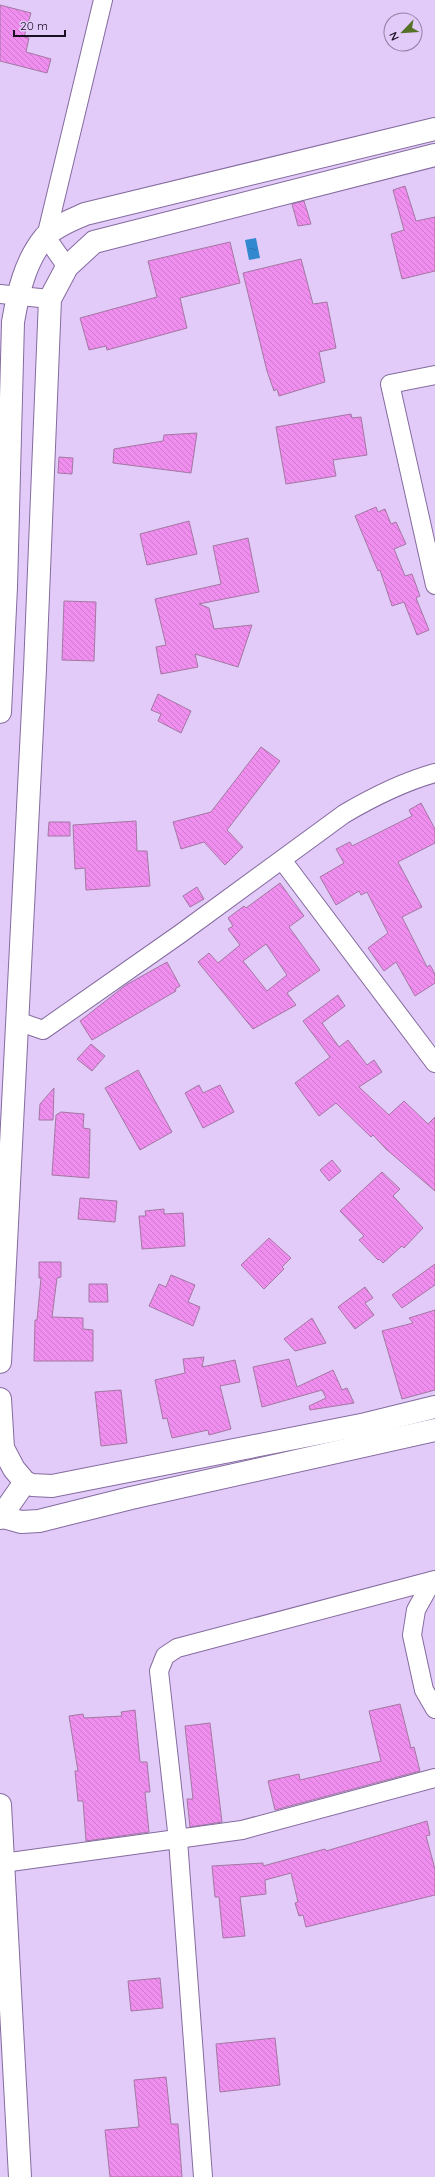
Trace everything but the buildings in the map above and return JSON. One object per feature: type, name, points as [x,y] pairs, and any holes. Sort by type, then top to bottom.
[{"type":"street","points":[[0,712],[6,587],[13,322],[9,295],[46,237],[102,0]]},
{"type":"street","points":[[46,237],[64,224],[85,214],[435,129]]},
{"type":"street","points":[[0,1362],[50,299],[67,268],[94,242],[435,155]]},
{"type":"street","points":[[46,237],[67,268]]},
{"type":"street","points":[[9,295],[50,299]]},
{"type":"street","points":[[435,375],[390,384],[435,585]]},
{"type":"street","points":[[17,1021],[43,1030],[180,934],[344,814],[370,798],[417,778],[435,773]]},
{"type":"street","points":[[282,860],[435,1063]]},
{"type":"street","points":[[0,1399],[3,1448],[14,1469],[25,1482],[32,1485],[52,1486],[366,1424],[435,1407]]},
{"type":"street","points":[[25,1482],[0,1517],[21,1522],[39,1521],[139,1496],[435,1430]]},
{"type":"street","points":[[434,1580],[416,1610],[412,1635],[424,1690],[435,1709]]},
{"type":"street","points":[[203,2177],[178,1840],[159,1672],[165,1656],[177,1648],[434,1580]]},
{"type":"street","points":[[3,1863],[242,1830],[435,1778]]},
{"type":"street","points":[[0,1805],[20,2177]]},
{"type":"water","points":[[256,238],[260,258],[249,260],[245,240]]}]
